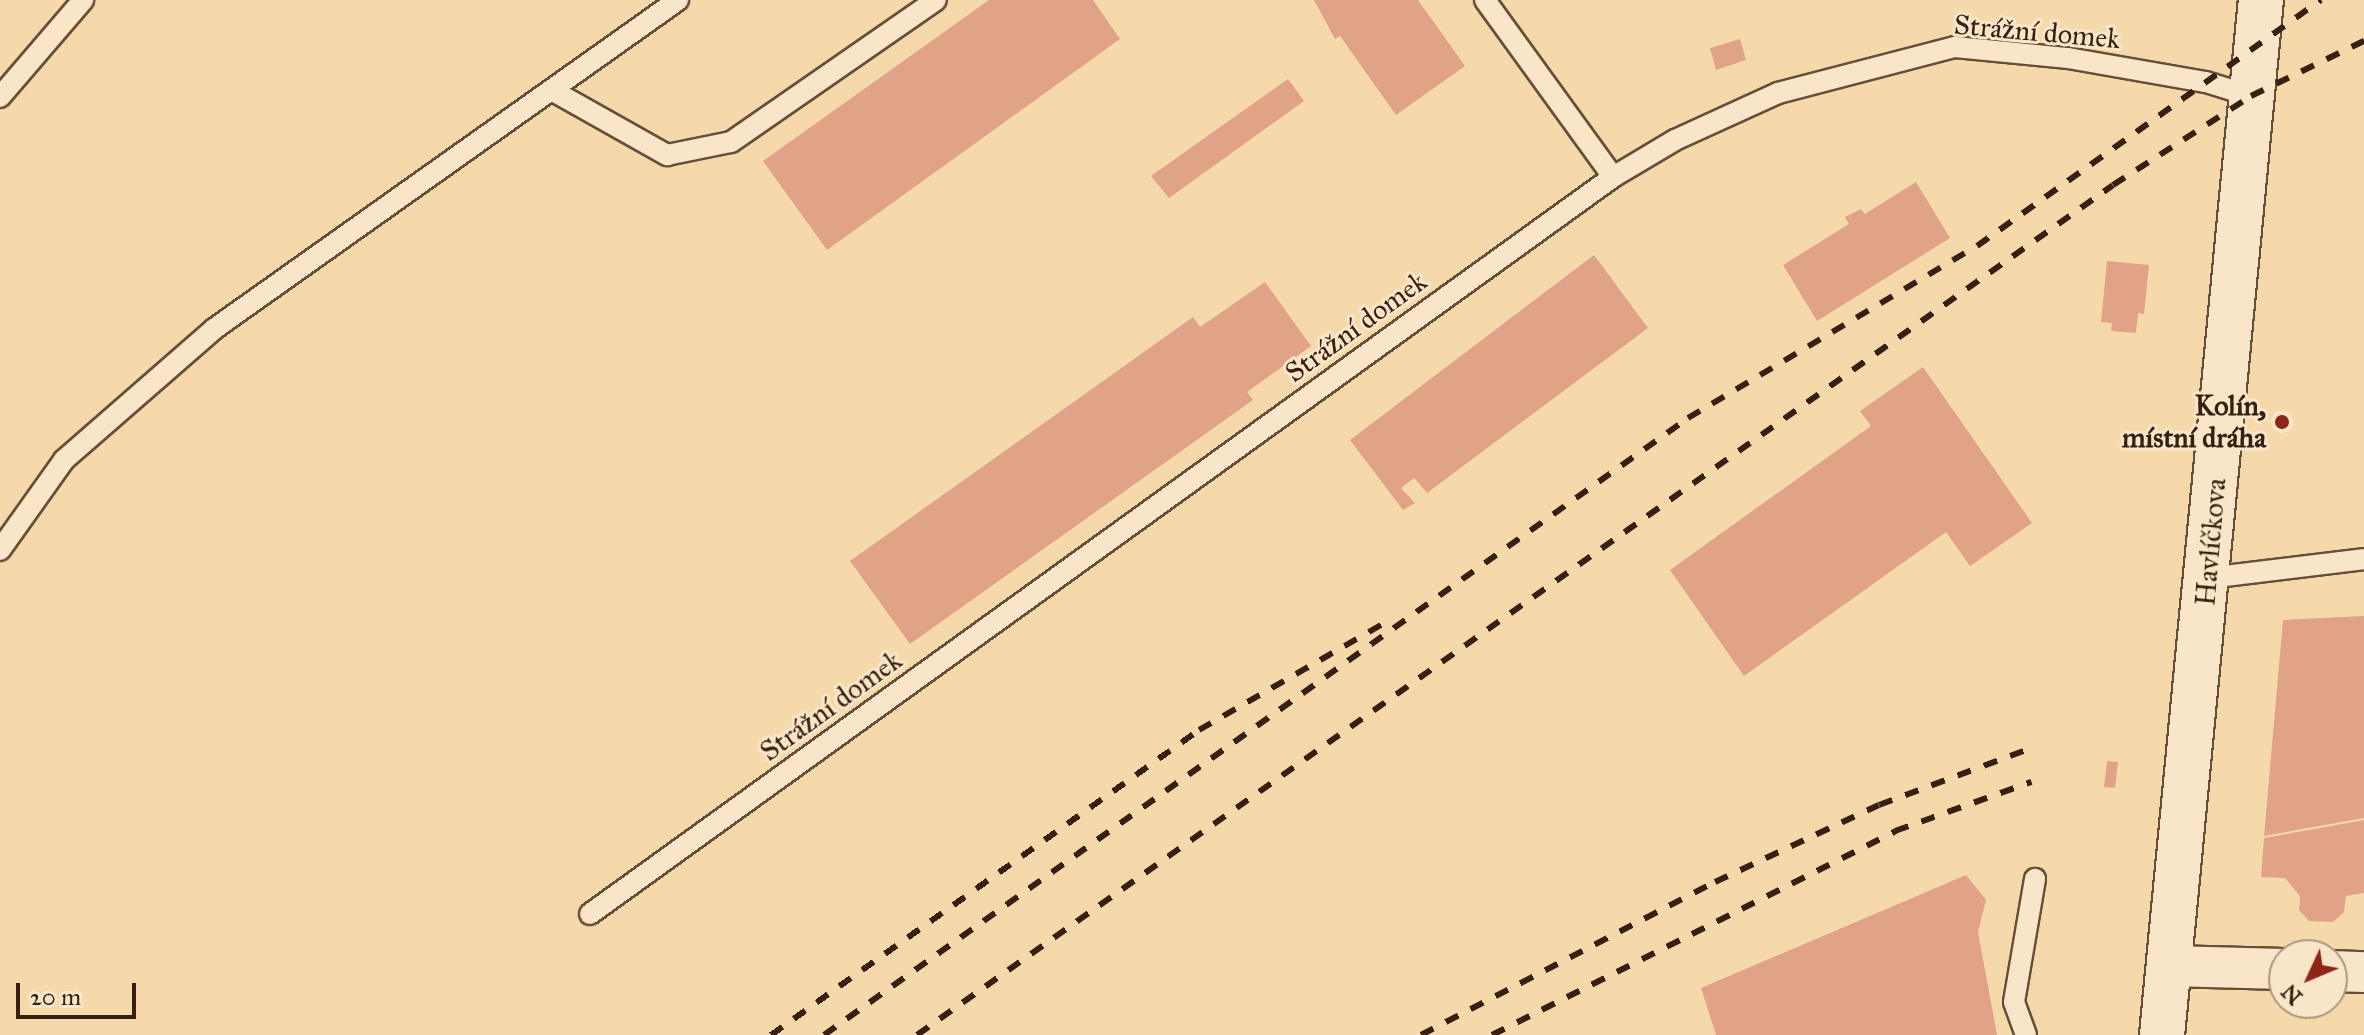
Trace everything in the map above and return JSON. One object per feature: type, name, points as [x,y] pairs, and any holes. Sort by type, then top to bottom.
[{"type":"street","name":"Havlíčkova","points":[[2162,1035],[2261,0]]},
{"type":"street","points":[[2169,966],[2268,969]]},
{"type":"lane","points":[[0,97],[83,0]]},
{"type":"lane","points":[[0,550],[64,460],[214,329],[555,92],[678,0]]},
{"type":"lane","points":[[555,92],[667,155],[731,142],[936,0]]},
{"type":"lane","points":[[1485,0],[1613,177]]},
{"type":"lane","name":"Strážní domek","points":[[590,914],[1613,177],[1675,140],[1778,93],[1955,47],[2068,58],[2206,82],[2251,96]]},
{"type":"lane","points":[[2208,578],[2364,559]]},
{"type":"lane","points":[[2026,1035],[2014,1002],[2035,879]]},
{"type":"building","points":[[989,0],[1093,0],[1120,39],[827,250],[763,161]]},
{"type":"building","points":[[1314,0],[1418,0],[1465,66],[1396,115],[1340,36],[1335,39]]},
{"type":"building","points":[[1740,39],[1746,60],[1716,70],[1710,48]]},
{"type":"building","points":[[1288,79],[1304,101],[1169,198],[1151,176]]},
{"type":"building","points":[[1916,182],[1950,238],[1817,321],[1783,265],[1849,224],[1845,217],[1861,209],[1865,214]]},
{"type":"building","points":[[1594,255],[1648,328],[1427,493],[1414,478],[1401,488],[1415,503],[1403,510],[1350,440]]},
{"type":"building","points":[[2107,261],[2149,265],[2144,314],[2138,313],[2136,333],[2111,331],[2112,323],[2101,322]]},
{"type":"building","points":[[1265,282],[1311,346],[1247,392],[1253,400],[910,644],[850,561],[1193,317],[1200,327]]},
{"type":"building","points":[[1923,367],[2032,523],[1970,566],[1946,532],[1744,676],[1670,570],[1871,426],[1860,411]]},
{"type":"building","points":[[2364,616],[2364,818],[2264,836],[2283,620]]},
{"type":"building","points":[[2107,761],[2118,762],[2115,788],[2104,787]]},
{"type":"building","points":[[2364,820],[2364,893],[2346,896],[2344,912],[2333,922],[2309,921],[2299,910],[2300,896],[2285,878],[2261,877],[2264,838]]},
{"type":"building","points":[[1966,875],[1986,900],[1978,932],[1997,1035],[1716,1035],[1701,988]]},
{"type":"railway","points":[[824,1035],[1688,418],[1977,246],[2321,0]]},
{"type":"railway","points":[[917,1035],[2113,185],[2251,96],[2364,41]]},
{"type":"railway","points":[[771,1035],[1199,730],[1388,621]]},
{"type":"railway","points":[[1421,1035],[1715,882],[1879,805],[2026,750]]},
{"type":"railway","points":[[1492,1035],[1895,831],[2031,782]]},
{"type":"place","name":"Kolín, místní dráha","points":[[2282,422]]}]
